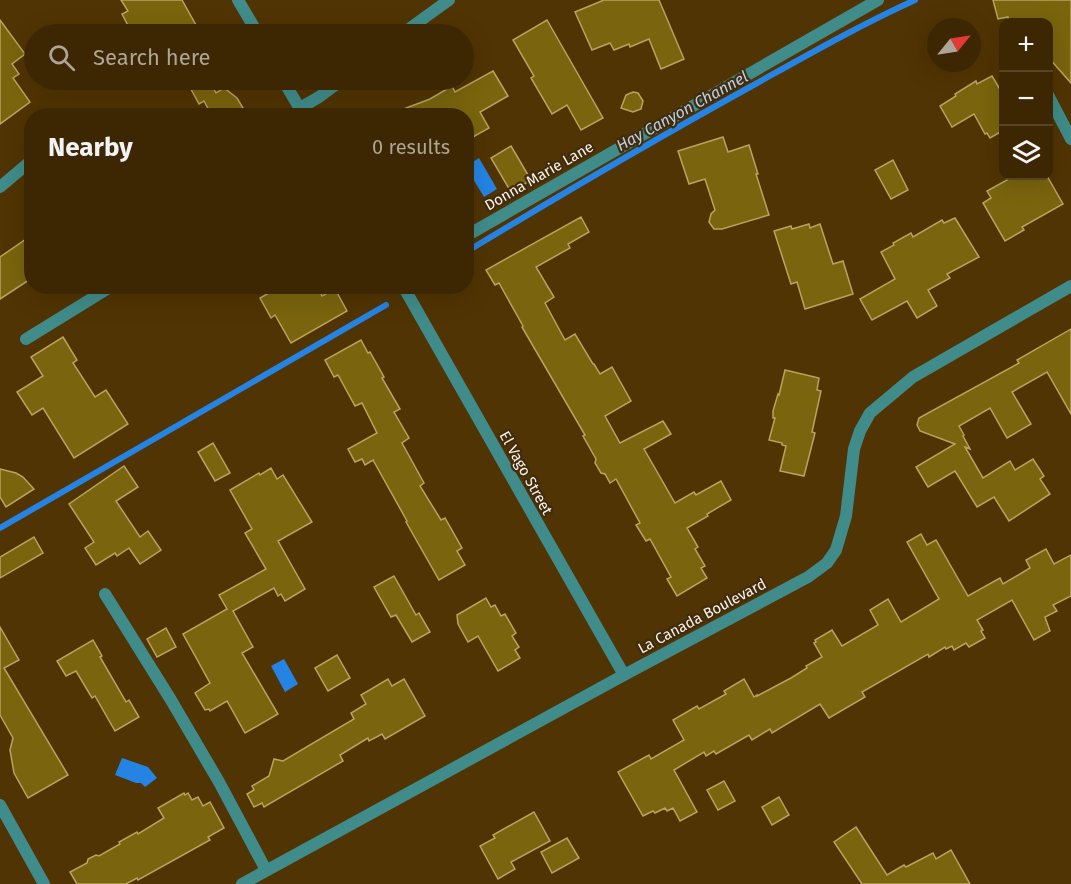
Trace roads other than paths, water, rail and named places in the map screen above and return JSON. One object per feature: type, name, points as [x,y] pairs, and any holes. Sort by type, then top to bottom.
[{"type":"street","points":[[238,0],[252,24]]},
{"type":"street","points":[[416,24],[449,0]]},
{"type":"street","name":"Donna Marie Lane","points":[[474,231],[878,0]]},
{"type":"street","points":[[289,90],[300,108]]},
{"type":"street","points":[[307,108],[328,90]]},
{"type":"street","points":[[1053,105],[1071,139]]},
{"type":"street","points":[[0,187],[24,167]]},
{"type":"street","name":"La Canada Boulevard","points":[[242,884],[624,675],[808,578],[827,563],[836,550],[846,516],[854,449],[860,431],[870,413],[914,377],[1071,286]]},
{"type":"street","points":[[26,339],[99,294]]},
{"type":"street","name":"El Vago Street","points":[[408,294],[624,675]]},
{"type":"street","points":[[105,594],[213,772],[266,870]]},
{"type":"street","points":[[0,805],[44,884]]},
{"type":"water","points":[[479,158],[497,189],[484,197],[474,181],[474,161]]},
{"type":"water","points":[[284,659],[298,684],[285,692],[271,666]]},
{"type":"water","points":[[122,758],[148,767],[157,778],[145,787],[141,783],[115,775]]},
{"type":"waterway","name":"Hay Canyon Channel","points":[[474,247],[714,107],[831,42],[915,0]]},
{"type":"waterway","points":[[0,528],[386,305]]}]
